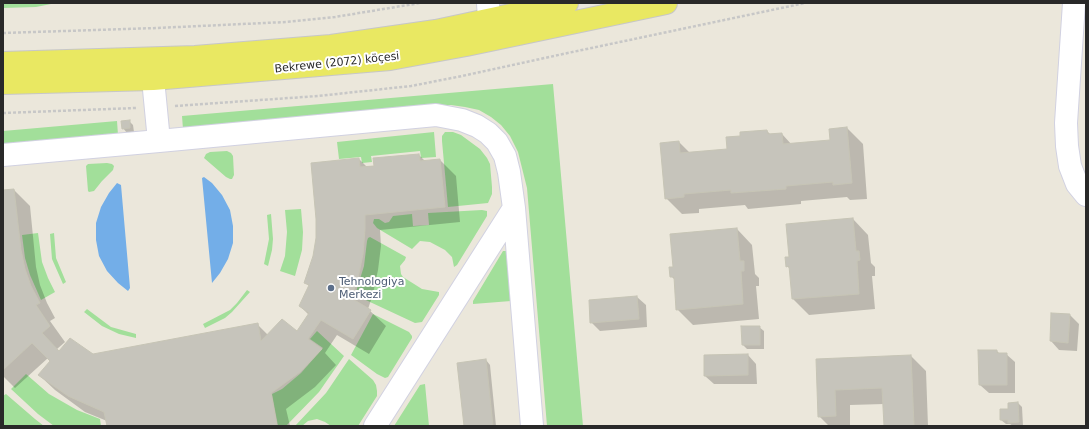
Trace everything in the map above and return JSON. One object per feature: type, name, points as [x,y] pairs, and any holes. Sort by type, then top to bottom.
[{"type":"main road","name":"Bekrewe (2072) köçesi","points":[[3,63],[195,57],[331,46],[436,31],[489,11],[567,3]]},
{"type":"main road","name":"Bekrewe (2072) köçesi","points":[[3,83],[153,79],[390,59],[466,45],[666,3]]},
{"type":"lane","points":[[1074,3],[1066,123],[1070,166],[1077,184],[1086,195]]},
{"type":"lane","points":[[153,79],[159,141]]},
{"type":"lane","points":[[3,155],[436,115],[462,120],[477,126],[488,133],[497,142],[505,156],[509,172],[514,208],[532,426]]},
{"type":"lane","points":[[375,426],[514,208]]},
{"type":"path","points":[[3,33],[164,28],[286,22],[335,17],[420,3]]},
{"type":"green space","points":[[3,3],[56,3],[36,7],[3,8]]},
{"type":"green space","points":[[553,84],[583,426],[547,426],[527,188],[518,152],[510,136],[501,125],[491,117],[479,110],[451,105],[183,129],[182,116]]},
{"type":"green space","points":[[117,121],[118,135],[3,145],[3,131]]},
{"type":"green space","points":[[434,132],[436,157],[421,158],[420,151],[371,156],[372,162],[362,163],[361,157],[339,159],[337,142]]},
{"type":"green space","points":[[445,132],[453,132],[461,135],[480,149],[487,158],[490,164],[492,187],[492,194],[488,203],[448,207],[442,141],[442,136]]},
{"type":"green space","points":[[227,151],[233,156],[234,175],[232,179],[226,177],[204,158],[206,154],[210,152]]},
{"type":"green space","points":[[107,163],[114,166],[113,170],[94,191],[89,192],[86,166],[88,164]]},
{"type":"green space","points":[[301,209],[303,232],[302,250],[295,276],[280,271],[285,256],[287,232],[285,210]]},
{"type":"green space","points":[[487,211],[487,216],[457,265],[454,267],[452,257],[445,250],[430,242],[420,241],[412,249],[377,228],[373,223],[374,219],[379,219],[385,223],[389,222],[393,216],[412,214],[413,226],[429,225],[428,213]]},
{"type":"green space","points":[[271,214],[273,239],[268,266],[264,264],[269,239],[267,215]]},
{"type":"green space","points":[[38,233],[42,262],[55,292],[41,300],[30,275],[25,258],[22,235]]},
{"type":"green space","points":[[54,233],[56,258],[66,282],[63,284],[52,259],[50,234]]},
{"type":"green space","points":[[370,237],[406,257],[400,266],[403,277],[422,289],[439,292],[439,295],[422,322],[415,323],[355,295],[364,266],[367,241]]},
{"type":"green space","points":[[503,251],[506,251],[511,301],[473,304],[473,301]]},
{"type":"green space","points":[[247,290],[250,292],[232,312],[225,318],[205,328],[203,324],[230,310]]},
{"type":"green space","points":[[87,309],[111,327],[136,334],[136,338],[119,334],[102,326],[84,312]]},
{"type":"green space","points":[[373,314],[409,332],[412,336],[388,377],[385,378],[351,355]]},
{"type":"green space","points":[[317,331],[344,356],[319,392],[286,426],[278,426],[272,394],[282,389],[301,373],[323,348],[310,339]]},
{"type":"green space","points":[[349,359],[373,380],[377,391],[377,396],[358,426],[331,426],[317,419],[308,421],[302,426],[295,426],[326,393]]},
{"type":"green space","points":[[26,374],[49,394],[77,410],[100,419],[101,426],[54,426],[38,414],[11,389]]},
{"type":"green space","points":[[425,384],[429,426],[394,426],[420,385]]},
{"type":"green space","points":[[6,394],[44,426],[3,426],[3,396]]},
{"type":"water","points":[[204,177],[212,183],[222,195],[230,210],[233,226],[233,243],[228,259],[212,283],[202,178]]},
{"type":"water","points":[[117,183],[121,185],[130,288],[128,291],[107,271],[99,256],[96,240],[96,223],[101,207]]},
{"type":"building","points":[[130,120],[130,128],[122,129],[121,121]]},
{"type":"building","points":[[847,127],[852,183],[833,185],[833,182],[786,186],[786,189],[731,193],[731,190],[684,194],[684,197],[665,199],[660,143],[679,141],[680,153],[727,149],[726,137],[740,136],[740,132],[767,130],[768,134],[782,133],[783,144],[830,140],[829,129]]},
{"type":"building","name":"Tehnologiya Merkezi","points":[[419,154],[420,161],[440,159],[445,207],[365,215],[363,254],[358,278],[351,298],[371,310],[353,339],[321,320],[308,339],[322,349],[300,372],[271,393],[277,426],[107,426],[104,412],[68,396],[38,375],[50,361],[32,343],[3,370],[3,190],[14,189],[21,250],[25,269],[31,286],[40,303],[36,305],[50,326],[42,333],[59,351],[70,338],[93,354],[258,323],[261,341],[282,319],[297,331],[309,313],[299,306],[309,285],[304,283],[313,256],[316,238],[316,219],[311,163],[359,158],[360,167],[374,166],[373,158]]},
{"type":"building","points":[[853,218],[856,251],[859,251],[860,260],[857,261],[859,294],[792,299],[789,266],[786,267],[785,257],[789,257],[786,224]]},
{"type":"building","points":[[737,228],[740,261],[744,261],[744,271],[741,271],[743,304],[676,310],[674,277],[670,277],[669,267],[673,267],[670,234]]},
{"type":"building","points":[[637,296],[639,319],[590,323],[589,300]]},
{"type":"building","points":[[1051,313],[1070,314],[1068,343],[1050,341]]},
{"type":"building","points":[[741,326],[760,326],[760,345],[742,345]]},
{"type":"building","points":[[978,350],[997,350],[997,353],[1007,353],[1007,385],[979,385]]},
{"type":"building","points":[[748,354],[748,375],[704,376],[704,355]]},
{"type":"building","points":[[911,355],[914,426],[884,426],[882,388],[835,390],[836,416],[818,417],[816,359]]},
{"type":"building","points":[[486,359],[493,426],[464,426],[457,363]]},
{"type":"building","points":[[1018,402],[1019,422],[1008,423],[1008,420],[1000,420],[1000,409],[1008,409],[1008,403]]},
{"type":"place","name":"Tehnologiya Merkezi","points":[[331,288]]}]
